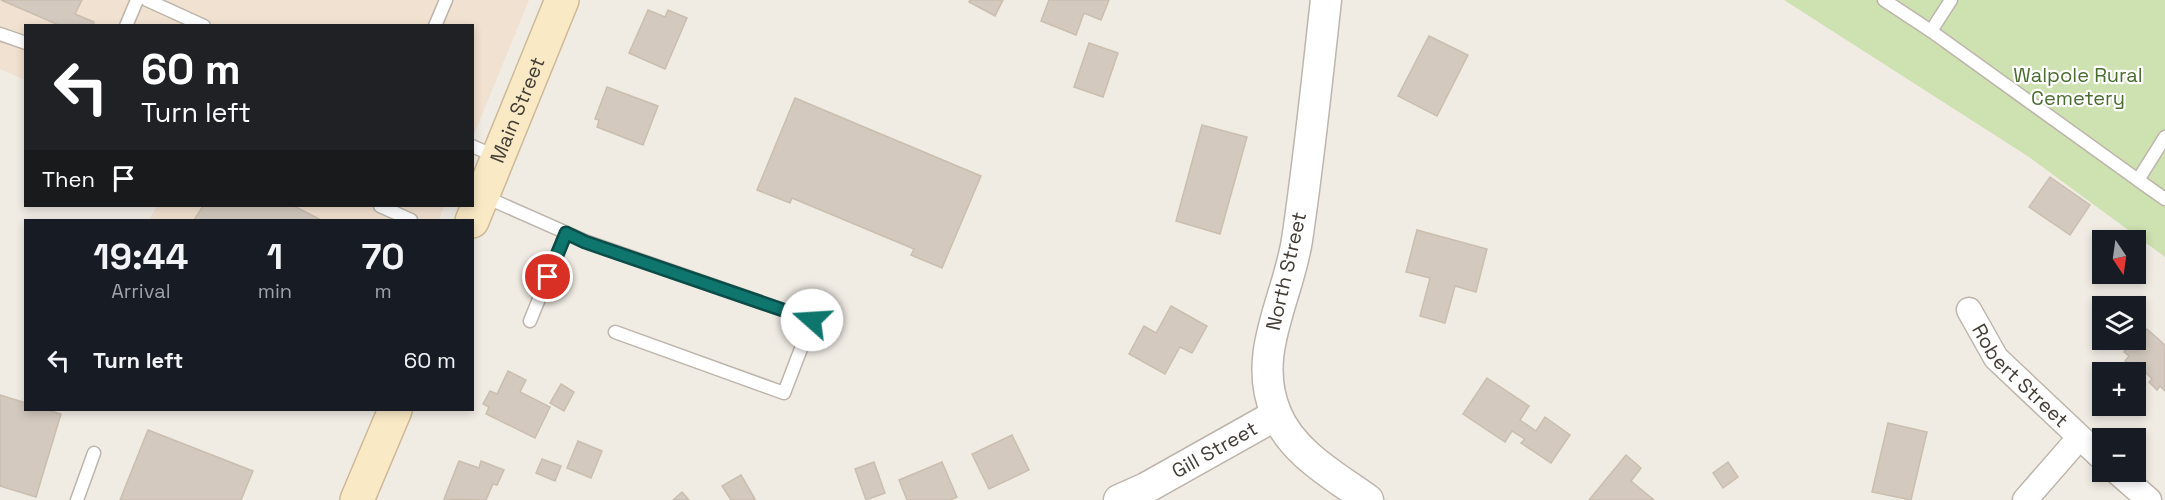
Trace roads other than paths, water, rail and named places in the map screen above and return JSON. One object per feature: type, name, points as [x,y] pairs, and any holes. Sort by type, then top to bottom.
[{"type":"main road","name":"Main Street","points":[[478,208],[485,152],[562,0]]},
{"type":"main road","points":[[357,500],[394,411]]},
{"type":"street","name":"North Street","points":[[1326,0],[1312,131],[1296,244],[1272,330],[1268,357],[1268,387],[1276,415],[1297,447],[1368,500]]},
{"type":"street","name":"Robert Street","points":[[1969,310],[1996,358],[2092,449]]},
{"type":"street","name":"Gill Street","points":[[1119,500],[1146,488],[1276,415]]},
{"type":"street","points":[[2025,500],[2079,438]]},
{"type":"street","points":[[2129,482],[2149,500]]},
{"type":"lane","points":[[127,24],[137,0]]},
{"type":"lane","points":[[147,0],[200,24]]},
{"type":"lane","points":[[436,24],[446,0]]},
{"type":"lane","points":[[1884,0],[1931,31],[2165,199]]},
{"type":"lane","points":[[1931,31],[1951,0]]},
{"type":"lane","points":[[0,34],[24,42]]},
{"type":"lane","points":[[2138,180],[2165,137]]},
{"type":"lane","points":[[382,207],[409,219]]},
{"type":"lane","points":[[478,208],[566,233],[585,242],[812,320],[784,393],[615,332]]},
{"type":"lane","points":[[530,321],[566,233]]},
{"type":"lane","points":[[78,500],[94,453]]},
{"type":"park label","name":"Walpole Rural Cemetery","points":[[2078,86]]}]
